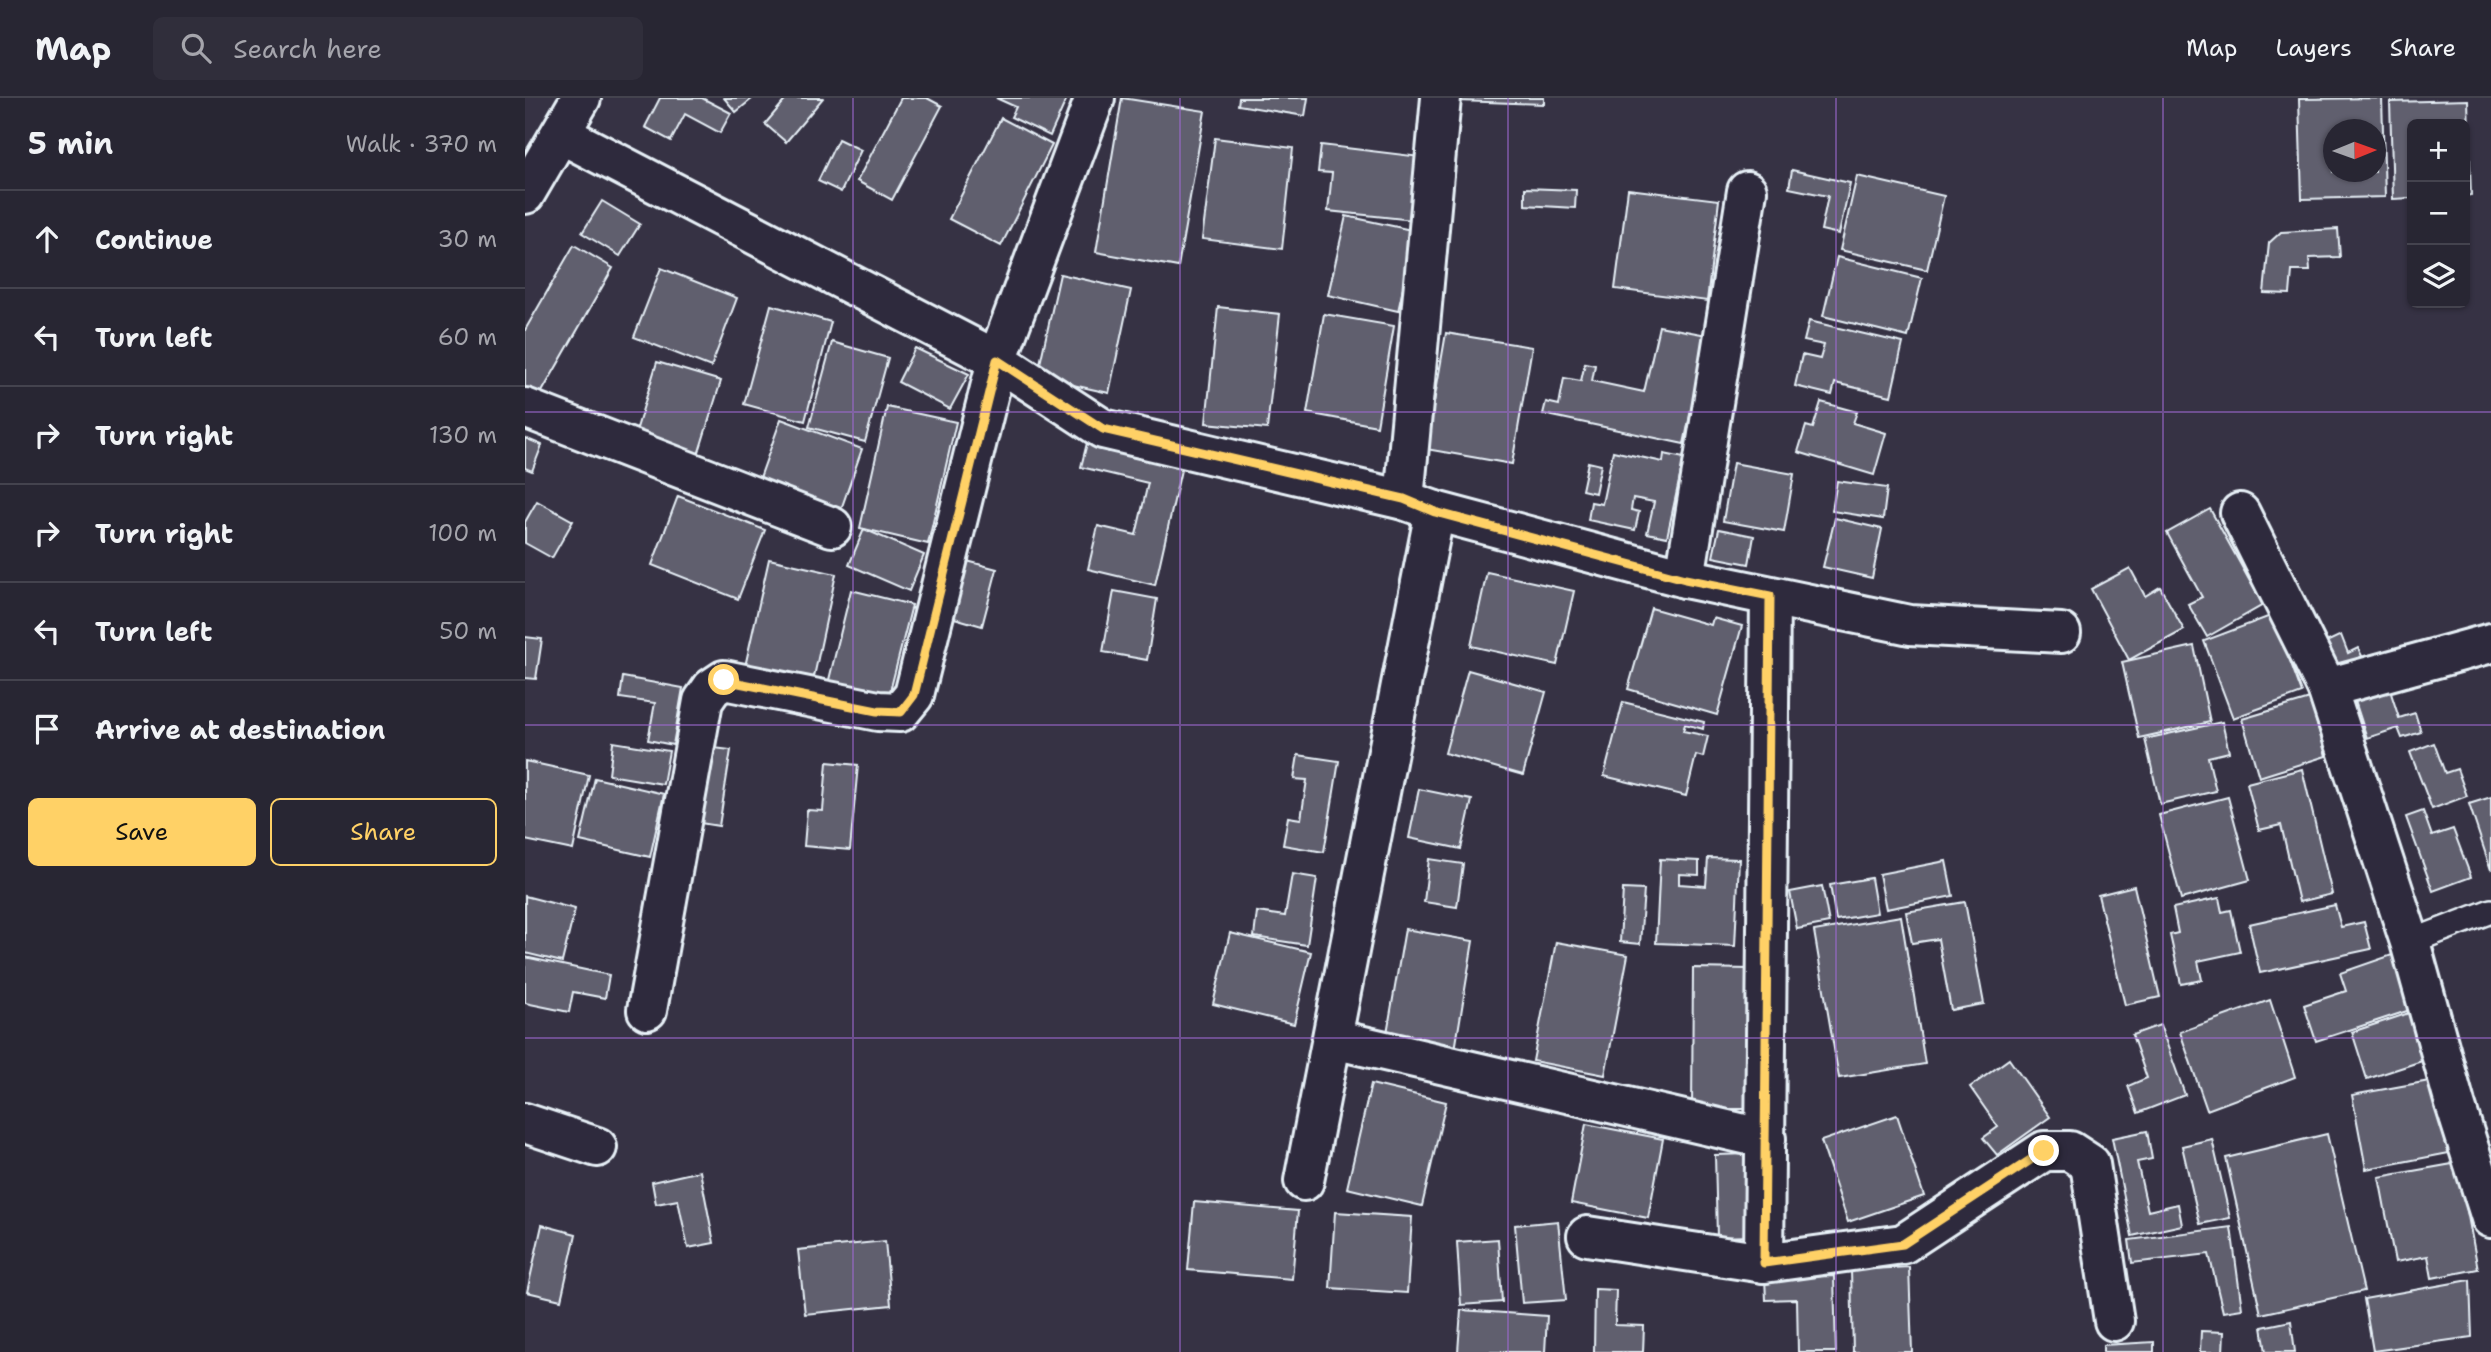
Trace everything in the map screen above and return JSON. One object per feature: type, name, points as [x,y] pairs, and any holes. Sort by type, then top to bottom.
[{"type":"street","points":[[646,1010],[703,701],[712,688],[724,680],[877,711],[901,712],[914,695],[997,360],[1095,98]]},
{"type":"street","points":[[1304,1181],[1333,1039],[1420,505],[1441,98]]},
{"type":"street","points":[[525,194],[569,110],[997,360],[1103,429],[1420,505],[1685,579],[1910,625],[2061,633]]},
{"type":"street","points":[[1685,579],[1747,191]]},
{"type":"street","points":[[525,408],[832,527]]},
{"type":"street","points":[[2240,513],[2327,688],[2410,942],[2455,1104],[2491,1218]]},
{"type":"street","points":[[1764,1263],[1770,596]]},
{"type":"street","points":[[2327,688],[2491,643]]},
{"type":"street","points":[[1333,1039],[1766,1139]]},
{"type":"street","points":[[525,1123],[597,1147]]},
{"type":"street","points":[[1587,1236],[1764,1263],[1903,1244],[2044,1151],[2070,1151],[2090,1164],[2114,1321]]},
{"type":"lane","points":[[2410,942],[2491,911]]},
{"type":"building","points":[[660,98],[702,98],[731,113],[720,133],[685,114],[671,141],[645,127]]},
{"type":"building","points":[[724,98],[753,98],[736,112]]},
{"type":"building","points":[[787,98],[823,98],[786,142],[765,124]]},
{"type":"building","points":[[901,98],[927,98],[942,106],[892,200],[857,181]]},
{"type":"building","points":[[996,98],[1067,98],[1050,136],[1011,117],[1016,107]]},
{"type":"building","points":[[1122,98],[1205,111],[1178,267],[1096,252]]},
{"type":"building","points":[[1239,98],[1308,98],[1305,116],[1238,105]]},
{"type":"building","points":[[1459,98],[1544,98],[1544,104],[1459,101]]},
{"type":"building","points":[[2382,98],[2383,119],[2323,119],[2323,182],[2385,182],[2385,197],[2302,199],[2299,99]]},
{"type":"building","points":[[2468,100],[2469,119],[2407,119],[2407,198],[2393,199],[2390,102]]},
{"type":"building","points":[[1001,118],[1052,145],[1001,246],[949,219]]},
{"type":"building","points":[[1215,138],[1293,148],[1282,249],[1202,239]]},
{"type":"building","points":[[838,139],[861,150],[841,192],[818,181]]},
{"type":"building","points":[[1321,145],[1421,157],[1413,220],[1328,211],[1332,173],[1318,172]]},
{"type":"building","points":[[1792,170],[1850,183],[1839,234],[1821,230],[1828,196],[1789,188]]},
{"type":"building","points":[[1857,176],[1944,196],[1927,270],[1840,250]]},
{"type":"building","points":[[1525,188],[1576,190],[1575,208],[1525,205]]},
{"type":"building","points":[[1628,189],[1719,200],[1707,301],[1615,289]]},
{"type":"building","points":[[602,201],[640,224],[620,256],[582,233]]},
{"type":"building","points":[[1346,216],[1416,231],[1398,311],[1328,295]]},
{"type":"building","points":[[2338,229],[2340,257],[2309,258],[2310,271],[2292,271],[2290,294],[2264,293],[2269,243],[2281,232]]},
{"type":"building","points":[[574,245],[613,268],[535,404],[525,398],[525,330]]},
{"type":"building","points":[[1837,257],[1922,278],[1908,337],[1823,316]]},
{"type":"building","points":[[661,268],[737,298],[711,367],[634,337]]},
{"type":"building","points":[[1060,274],[1131,290],[1109,393],[1037,377]]},
{"type":"building","points":[[771,305],[831,322],[805,421],[744,404]]},
{"type":"building","points":[[1218,307],[1280,314],[1267,429],[1206,423]]},
{"type":"building","points":[[1324,314],[1394,326],[1377,426],[1307,413]]},
{"type":"building","points":[[1809,321],[1903,343],[1891,396],[1835,383],[1832,395],[1795,386],[1802,355],[1820,359],[1824,345],[1804,341]]},
{"type":"building","points":[[1659,326],[1707,335],[1684,444],[1543,414],[1546,402],[1559,405],[1564,378],[1581,381],[1585,363],[1595,365],[1592,381],[1644,392]]},
{"type":"building","points":[[1446,333],[1532,347],[1512,464],[1426,449]]},
{"type":"building","points":[[832,342],[888,358],[865,442],[809,427]]},
{"type":"building","points":[[915,348],[969,374],[950,409],[898,382]]},
{"type":"building","points":[[657,362],[721,381],[694,468],[631,448]]},
{"type":"building","points":[[1821,402],[1857,412],[1853,423],[1886,433],[1874,475],[1798,452],[1806,426],[1813,428]]},
{"type":"building","points":[[887,407],[956,422],[928,544],[860,528]]},
{"type":"building","points":[[781,419],[862,449],[838,518],[756,489]]},
{"type":"building","points":[[525,438],[542,445],[532,471],[525,468]]},
{"type":"building","points":[[1088,439],[1183,461],[1155,585],[1088,569],[1098,526],[1136,535],[1148,483],[1081,467]]},
{"type":"building","points":[[1613,451],[1663,462],[1664,454],[1684,458],[1667,537],[1647,533],[1654,502],[1633,498],[1631,510],[1639,512],[1635,530],[1588,520],[1591,502],[1602,504]]},
{"type":"building","points":[[1588,462],[1601,465],[1595,493],[1582,490]]},
{"type":"building","points":[[1733,463],[1794,474],[1784,532],[1723,521]]},
{"type":"building","points":[[1837,481],[1887,488],[1883,519],[1832,511]]},
{"type":"building","points":[[678,496],[765,530],[738,599],[652,565]]},
{"type":"building","points":[[537,501],[573,521],[552,558],[525,543],[525,522]]},
{"type":"building","points":[[2210,509],[2263,605],[2207,637],[2188,604],[2202,597],[2167,533]]},
{"type":"building","points":[[1835,518],[1882,529],[1872,578],[1823,567]]},
{"type":"building","points":[[864,529],[924,555],[909,591],[849,565]]},
{"type":"building","points":[[1719,529],[1754,536],[1749,564],[1713,557]]},
{"type":"building","points":[[769,559],[836,574],[812,686],[744,671]]},
{"type":"building","points":[[967,561],[997,569],[982,626],[951,617]]},
{"type":"building","points":[[2130,568],[2145,596],[2160,587],[2184,630],[2129,660],[2091,589]]},
{"type":"building","points":[[1487,572],[1574,591],[1557,665],[1471,646]]},
{"type":"building","points":[[851,590],[912,605],[887,703],[827,688]]},
{"type":"building","points":[[1114,591],[1157,599],[1147,660],[1103,652]]},
{"type":"building","points":[[1651,608],[1711,625],[1713,618],[1742,626],[1717,715],[1628,689]]},
{"type":"building","points":[[2273,615],[2302,693],[2233,718],[2204,641]]},
{"type":"building","points":[[2341,635],[2348,653],[2358,648],[2365,662],[2334,676],[2320,645]]},
{"type":"building","points":[[525,637],[542,639],[536,679],[525,678]]},
{"type":"building","points":[[2194,646],[2210,722],[2139,738],[2122,662]]},
{"type":"building","points":[[1468,670],[1546,692],[1523,775],[1445,753]]},
{"type":"building","points":[[623,677],[683,688],[673,745],[648,740],[655,703],[620,698]]},
{"type":"building","points":[[2390,690],[2399,718],[2415,713],[2421,732],[2402,738],[2398,728],[2367,738],[2355,701]]},
{"type":"building","points":[[2310,699],[2326,756],[2259,777],[2242,719]]},
{"type":"building","points":[[1623,702],[1704,722],[1703,729],[1685,724],[1683,731],[1708,736],[1703,757],[1696,755],[1686,796],[1604,776]]},
{"type":"building","points":[[2222,722],[2229,752],[2208,757],[2216,791],[2160,804],[2145,739]]},
{"type":"building","points":[[613,742],[669,751],[663,784],[609,775]]},
{"type":"building","points":[[2434,743],[2445,773],[2457,769],[2467,796],[2432,809],[2410,752]]},
{"type":"building","points":[[706,747],[731,750],[719,826],[694,822]]},
{"type":"building","points":[[1298,755],[1339,761],[1324,852],[1283,845],[1288,817],[1301,819],[1307,780],[1294,779]]},
{"type":"building","points":[[525,761],[589,775],[573,850],[525,840]]},
{"type":"building","points":[[827,762],[858,765],[850,850],[804,846],[807,810],[823,811]]},
{"type":"building","points":[[2302,769],[2332,894],[2299,902],[2281,825],[2259,830],[2247,783]]},
{"type":"building","points":[[595,778],[664,794],[650,857],[580,841]]},
{"type":"building","points":[[1419,789],[1472,800],[1461,849],[1409,838]]},
{"type":"building","points":[[2228,797],[2250,880],[2181,899],[2159,815]]},
{"type":"building","points":[[2491,797],[2491,870],[2469,804]]},
{"type":"building","points":[[2423,811],[2432,836],[2453,829],[2471,877],[2433,891],[2406,817]]},
{"type":"building","points":[[1708,858],[1739,859],[1735,946],[1656,943],[1660,859],[1699,861],[1699,875],[1679,874],[1679,884],[1706,886]]},
{"type":"building","points":[[1429,859],[1463,864],[1457,907],[1424,902]]},
{"type":"building","points":[[1946,861],[1953,896],[1886,909],[1879,874]]},
{"type":"building","points":[[1292,874],[1317,878],[1307,945],[1254,937],[1257,912],[1285,916]]},
{"type":"building","points":[[1871,878],[1877,913],[1836,920],[1830,885]]},
{"type":"building","points":[[1822,886],[1829,923],[1797,929],[1790,892]]},
{"type":"building","points":[[2134,886],[2160,997],[2125,1005],[2098,895]]},
{"type":"building","points":[[1623,889],[1644,890],[1640,944],[1620,942]]},
{"type":"building","points":[[525,896],[575,909],[562,962],[525,953]]},
{"type":"building","points":[[2219,898],[2222,912],[2231,910],[2240,952],[2198,961],[2202,980],[2181,984],[2170,935],[2178,933],[2173,908]]},
{"type":"building","points":[[1965,902],[1984,1004],[1951,1010],[1938,939],[1912,943],[1906,912]]},
{"type":"building","points":[[2335,905],[2341,927],[2364,922],[2371,949],[2260,973],[2249,924]]},
{"type":"building","points":[[1901,916],[1925,1064],[1839,1078],[1814,931]]},
{"type":"building","points":[[1405,929],[1473,941],[1455,1050],[1386,1039]]},
{"type":"building","points":[[1230,933],[1311,952],[1294,1024],[1213,1004]]},
{"type":"building","points":[[1556,942],[1628,955],[1605,1075],[1533,1061]]},
{"type":"building","points":[[2395,954],[2413,1009],[2316,1041],[2304,1005],[2346,991],[2340,973]]},
{"type":"building","points":[[525,957],[609,975],[605,998],[573,992],[569,1012],[525,1003]]},
{"type":"building","points":[[1693,968],[1751,969],[1750,1109],[1692,1109]]},
{"type":"building","points":[[2270,1000],[2295,1077],[2207,1110],[2180,1032]]},
{"type":"building","points":[[2418,1010],[2434,1057],[2367,1079],[2352,1032]]},
{"type":"building","points":[[2160,1025],[2185,1095],[2138,1113],[2128,1086],[2147,1078],[2132,1035]]},
{"type":"building","points":[[2009,1059],[2050,1117],[1997,1155],[1983,1138],[1998,1127],[1970,1087]]},
{"type":"building","points":[[2435,1080],[2449,1153],[2366,1169],[2352,1095]]},
{"type":"building","points":[[1371,1084],[1446,1102],[1422,1206],[1347,1188]]},
{"type":"building","points":[[1897,1115],[1924,1196],[1848,1222],[1821,1141]]},
{"type":"building","points":[[1586,1124],[1663,1139],[1648,1218],[1571,1203]]},
{"type":"building","points":[[2147,1131],[2152,1159],[2137,1162],[2148,1211],[2178,1204],[2182,1225],[2132,1236],[2112,1138]]},
{"type":"building","points":[[2327,1134],[2364,1291],[2261,1314],[2226,1158]]},
{"type":"building","points":[[2212,1139],[2230,1218],[2200,1224],[2182,1146]]},
{"type":"building","points":[[1750,1154],[1752,1236],[1717,1237],[1715,1155]]},
{"type":"building","points":[[2458,1163],[2478,1269],[2432,1278],[2428,1256],[2395,1262],[2379,1177]]},
{"type":"building","points":[[700,1171],[714,1243],[688,1248],[678,1200],[656,1204],[652,1182]]},
{"type":"building","points":[[1194,1202],[1298,1211],[1292,1279],[1188,1270]]},
{"type":"building","points":[[1335,1212],[1412,1217],[1407,1293],[1330,1288]]},
{"type":"building","points":[[1558,1221],[1566,1300],[1522,1303],[1515,1225]]},
{"type":"building","points":[[542,1225],[576,1234],[561,1300],[527,1292]]},
{"type":"building","points":[[2231,1227],[2242,1309],[2223,1312],[2209,1254],[2132,1263],[2129,1240]]},
{"type":"building","points":[[1498,1239],[1502,1302],[1461,1305],[1457,1242]]},
{"type":"building","points":[[885,1241],[891,1305],[805,1314],[798,1250]]},
{"type":"building","points":[[1909,1267],[1912,1352],[1853,1352],[1851,1270]]},
{"type":"building","points":[[1834,1276],[1836,1352],[1798,1352],[1797,1299],[1766,1300],[1765,1277]]},
{"type":"building","points":[[2470,1280],[2472,1337],[2373,1351],[2364,1299]]},
{"type":"building","points":[[1595,1289],[1616,1290],[1615,1325],[1644,1326],[1643,1352],[1594,1352]]},
{"type":"building","points":[[1461,1310],[1547,1316],[1545,1352],[1458,1352]]},
{"type":"building","points":[[2291,1321],[2295,1352],[2266,1352],[2262,1327]]},
{"type":"building","points":[[2201,1331],[2224,1332],[2223,1352],[2200,1352]]},
{"type":"building","points":[[2154,1342],[2154,1352],[2103,1352],[2103,1345]]},
{"type":"route","points":[[724,680],[877,711],[901,712],[914,695],[997,360],[1103,429],[1404,499],[1435,512],[1685,579],[1770,596],[1764,1263],[1903,1244],[2044,1151]]}]
